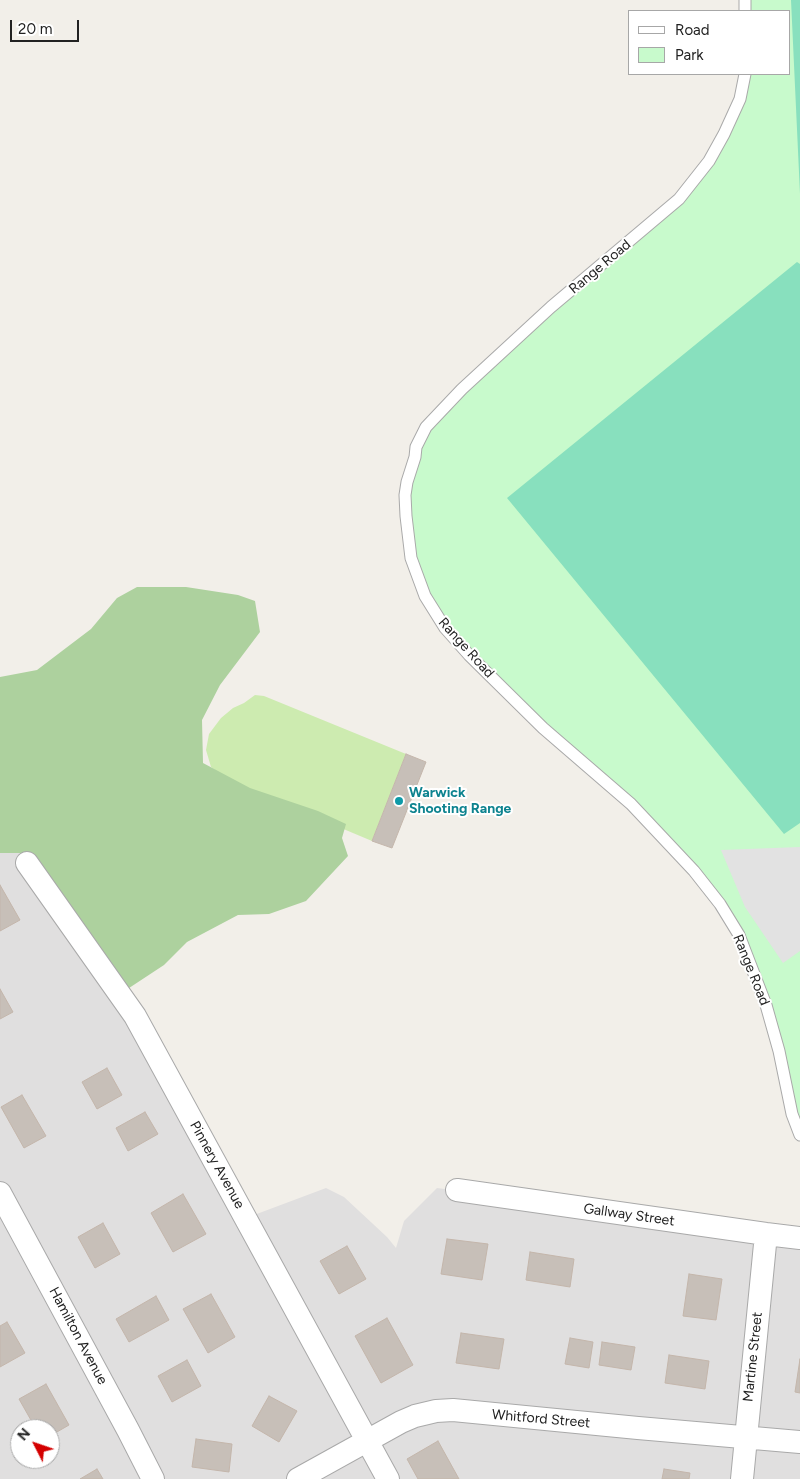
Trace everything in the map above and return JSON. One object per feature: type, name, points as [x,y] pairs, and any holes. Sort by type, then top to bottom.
[{"type":"street","name":"Pinnery Avenue","points":[[27,863],[135,1016],[388,1479]]},
{"type":"street","name":"Gallway Street","points":[[457,1190],[800,1238]]},
{"type":"street","name":"Hamilton Avenue","points":[[0,1193],[153,1479]]},
{"type":"street","name":"Martine Street","points":[[742,1479],[766,1234]]},
{"type":"street","name":"Whitford Street","points":[[298,1479],[401,1422],[415,1416],[436,1411],[453,1410],[800,1442]]},
{"type":"lane","name":"Range Road","points":[[744,75],[740,99],[724,134],[708,161],[679,200],[551,307],[462,389],[426,427],[416,447],[407,482],[405,495],[406,516],[411,558],[425,596],[445,628],[475,661],[543,728],[631,804],[694,871],[720,904],[739,935],[766,1005],[779,1051],[790,1109],[800,1135]]},
{"type":"shaded area","points":[[800,847],[800,951],[783,963],[745,907],[721,850]]},
{"type":"shaded area","points":[[0,853],[28,853],[254,1215],[326,1188],[344,1197],[387,1237],[396,1248],[404,1221],[437,1188],[780,1234],[800,1231],[800,1479],[0,1479]]},
{"type":"green space","points":[[743,0],[800,0],[800,1134],[766,1003],[717,902],[672,846],[498,683],[439,619],[410,557],[404,487],[419,437],[456,393],[659,215],[699,171],[718,141],[744,75],[790,75],[790,10],[743,10]]},
{"type":"green space","points":[[791,0],[800,0],[800,194]]},
{"type":"green space","points":[[797,262],[800,264],[800,823],[784,834],[507,498]]},
{"type":"green space","points":[[137,587],[186,587],[238,595],[255,601],[260,632],[220,685],[202,720],[203,763],[250,788],[318,811],[346,824],[342,838],[348,856],[306,901],[269,914],[238,915],[187,942],[164,965],[123,992],[28,853],[0,853],[0,677],[37,670],[91,629],[117,598]]},
{"type":"green space","name":"Warwick Shooting Range","points":[[255,695],[264,696],[406,754],[372,841],[229,781],[211,767],[206,750],[209,734],[221,718],[233,708]]},
{"type":"building","name":"Warwick Shooting Range","points":[[406,754],[426,762],[392,848],[372,841]]},
{"type":"building","points":[[0,885],[20,920],[0,931]]},
{"type":"building","points":[[0,989],[13,1012],[0,1019]]},
{"type":"building","points":[[107,1068],[122,1095],[97,1109],[82,1082]]},
{"type":"building","points":[[22,1095],[46,1136],[24,1148],[1,1107]]},
{"type":"building","points":[[145,1112],[158,1134],[128,1151],[116,1128]]},
{"type":"building","points":[[183,1194],[206,1234],[173,1252],[151,1213]]},
{"type":"building","points":[[103,1223],[120,1254],[95,1268],[78,1237]]},
{"type":"building","points":[[447,1239],[488,1244],[482,1280],[441,1274]]},
{"type":"building","points":[[347,1246],[366,1279],[339,1294],[320,1261]]},
{"type":"building","points":[[530,1252],[574,1259],[570,1287],[526,1280]]},
{"type":"building","points":[[689,1274],[722,1279],[716,1320],[683,1316]]},
{"type":"building","points":[[211,1294],[235,1337],[208,1353],[183,1309]]},
{"type":"building","points":[[156,1296],[169,1320],[129,1342],[116,1319]]},
{"type":"building","points":[[387,1318],[413,1365],[381,1383],[355,1336]]},
{"type":"building","points":[[7,1322],[25,1353],[0,1367],[0,1326]]},
{"type":"building","points":[[461,1333],[504,1339],[499,1369],[456,1363]]},
{"type":"building","points":[[570,1338],[593,1342],[589,1368],[565,1364]]},
{"type":"building","points":[[602,1342],[635,1347],[631,1370],[599,1365]]},
{"type":"building","points":[[669,1355],[709,1361],[705,1389],[665,1383]]},
{"type":"building","points":[[800,1359],[800,1393],[795,1392]]},
{"type":"building","points":[[187,1360],[201,1386],[172,1402],[158,1376]]},
{"type":"building","points":[[46,1384],[69,1425],[60,1430],[60,1419],[30,1419],[19,1399]]},
{"type":"building","points":[[269,1396],[297,1411],[279,1442],[252,1426]]},
{"type":"building","points":[[196,1439],[232,1444],[229,1472],[192,1467]]},
{"type":"building","points":[[438,1441],[459,1479],[418,1479],[407,1459]]},
{"type":"building","points":[[97,1469],[103,1479],[80,1479]]},
{"type":"building","points":[[664,1469],[690,1473],[689,1479],[662,1479]]},
{"type":"place","name":"Warwick Shooting Range","points":[[399,801]]}]
